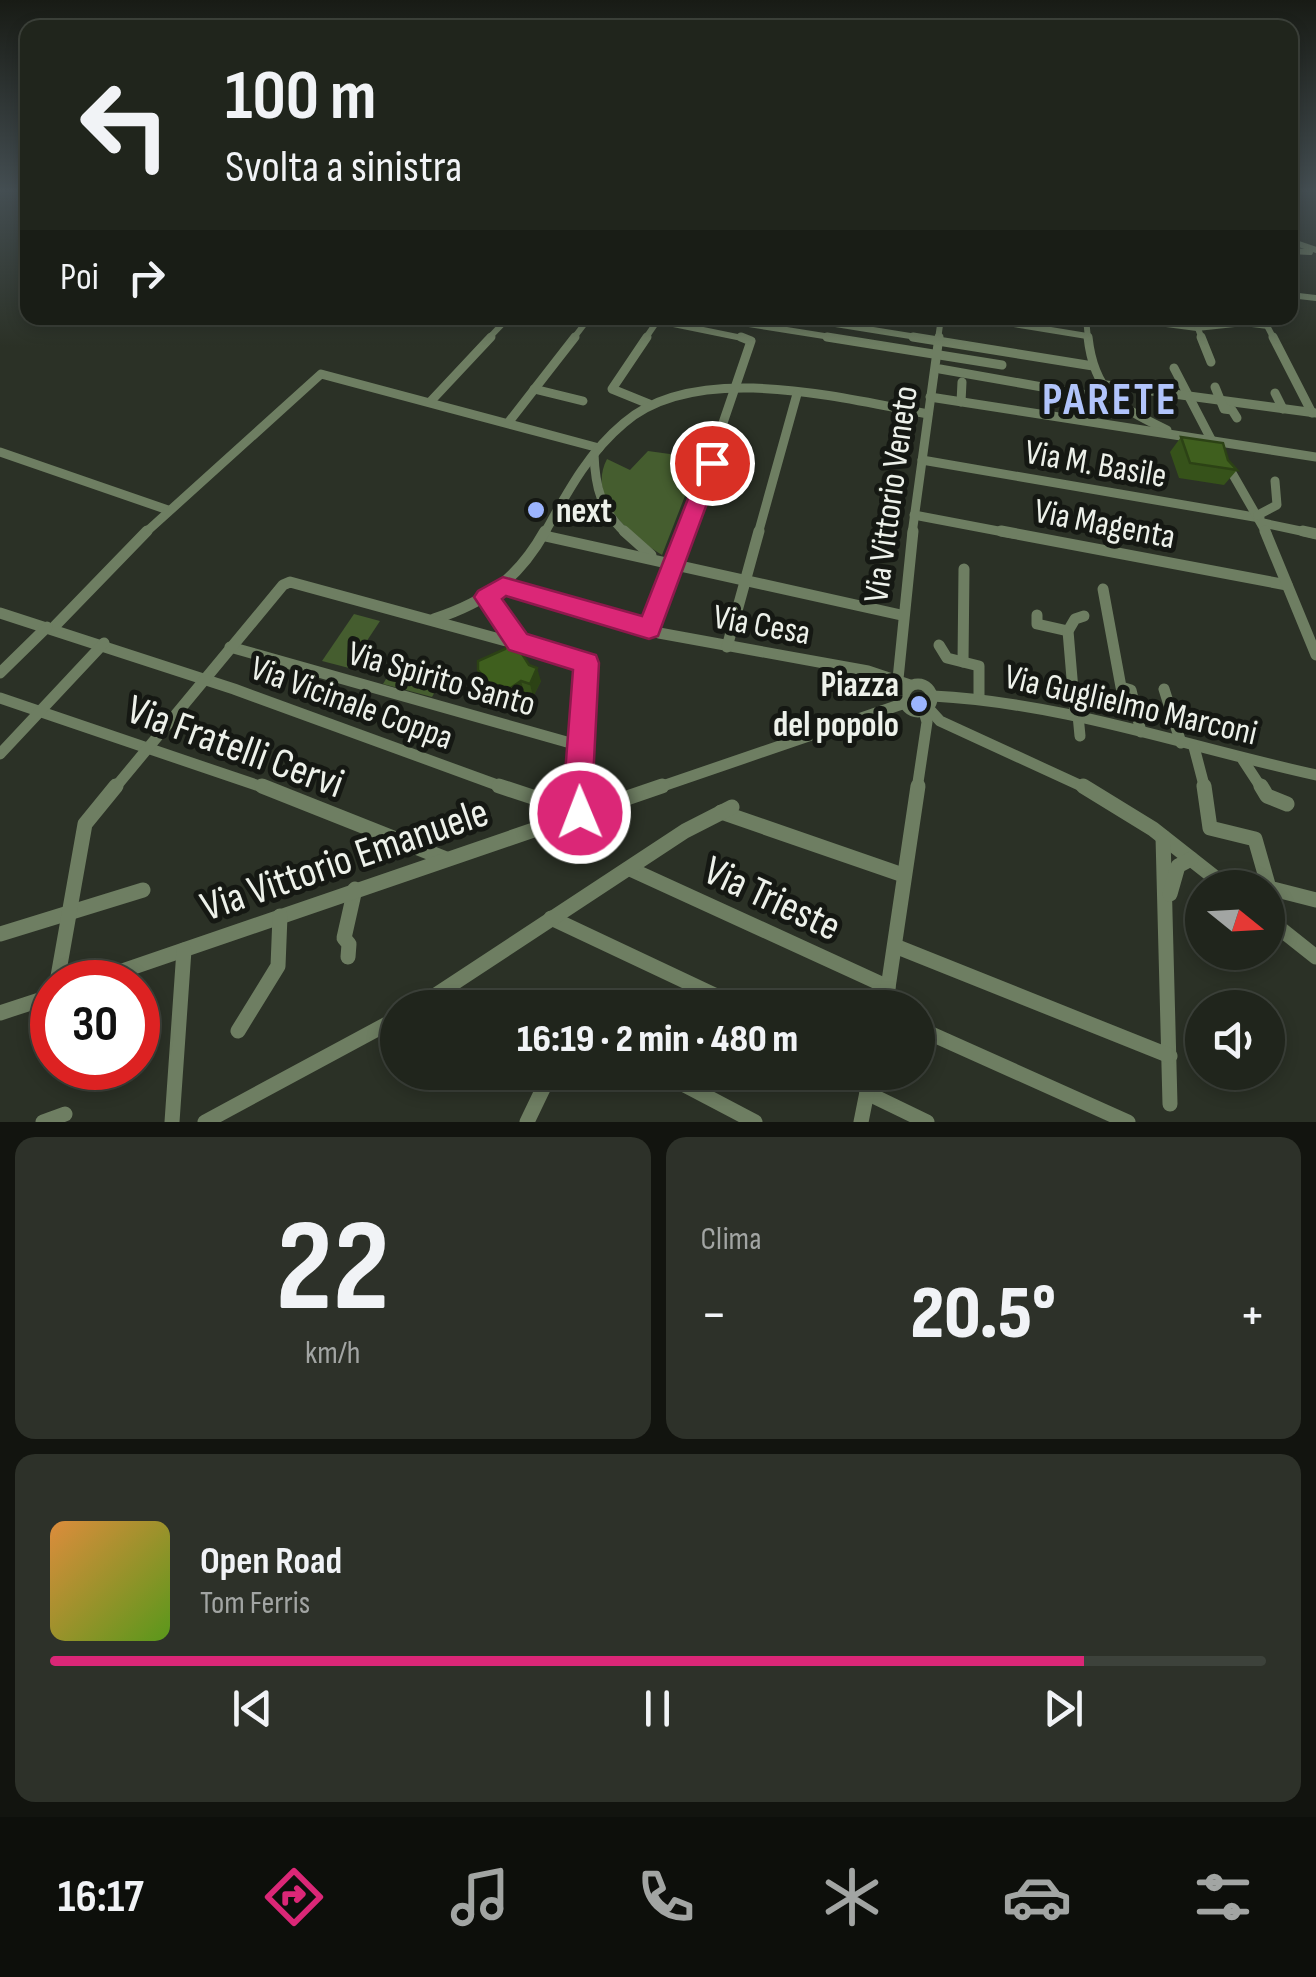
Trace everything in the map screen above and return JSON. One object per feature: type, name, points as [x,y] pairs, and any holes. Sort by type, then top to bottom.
[{"type":"street","points":[[431,401],[502,325]]},
{"type":"street","points":[[508,423],[584,325]]},
{"type":"street","points":[[649,404],[612,389],[655,325]]},
{"type":"street","points":[[649,628],[712,463],[750,342],[736,334],[696,325]]},
{"type":"street","points":[[732,325],[736,334]]},
{"type":"street","points":[[767,325],[1002,365]]},
{"type":"street","points":[[847,325],[1093,366]]},
{"type":"street","name":"Via Vittorio Veneto","points":[[898,678],[901,614],[941,325]]},
{"type":"street","points":[[1019,325],[1087,336]]},
{"type":"street","points":[[1086,325],[1093,366],[1110,400]]},
{"type":"street","points":[[1183,325],[1198,328],[1226,325]]},
{"type":"street","points":[[1197,325],[1211,362]]},
{"type":"street","points":[[1268,325],[1314,413]]},
{"type":"street","points":[[1174,368],[1211,440],[1260,519],[1316,653]]},
{"type":"street","points":[[936,369],[1110,400],[1173,432]]},
{"type":"street","points":[[0,673],[168,510],[321,374],[422,402],[431,401],[596,451]]},
{"type":"street","points":[[962,382],[962,402]]},
{"type":"street","points":[[1099,384],[1314,413]]},
{"type":"street","points":[[434,620],[486,597],[526,566],[575,475],[618,424],[649,404],[688,391],[735,387],[856,400],[928,414]]},
{"type":"street","points":[[1215,387],[1219,400],[1237,418]]},
{"type":"street","points":[[534,389],[584,401]]},
{"type":"street","points":[[1275,393],[1282,409]]},
{"type":"street","points":[[727,647],[797,394]]},
{"type":"street","points":[[930,397],[1173,432],[1315,459]]},
{"type":"street","points":[[596,451],[594,486],[613,522],[656,559]]},
{"type":"street","points":[[0,452],[168,510]]},
{"type":"street","name":"Via M. Basile","points":[[922,460],[1260,519],[1316,534]]},
{"type":"street","points":[[1260,519],[1277,505],[1275,481]]},
{"type":"street","name":"Via Magenta","points":[[914,515],[1287,584]]},
{"type":"street","points":[[545,536],[901,614]]},
{"type":"street","points":[[963,662],[964,569]]},
{"type":"street","points":[[61,960],[85,824],[230,647],[283,585],[290,582],[586,663],[580,813]]},
{"type":"street","name":"Via Cesa","points":[[503,586],[727,647],[836,664],[898,678],[910,685]]},
{"type":"street","points":[[1103,589],[1122,687],[1132,690],[1141,732]]},
{"type":"street","points":[[486,597],[518,642]]},
{"type":"street","name":"Via Vicinale Coppa","points":[[0,613],[104,643],[377,739],[494,787],[564,804],[580,813]]},
{"type":"street","points":[[1037,614],[1037,624],[1068,631]]},
{"type":"street","points":[[1080,736],[1068,631],[1074,618],[1084,616]]},
{"type":"street","points":[[0,754],[104,643]]},
{"type":"street","points":[[939,644],[947,658],[980,666],[979,696]]},
{"type":"street","name":"Via Spirito Santo","points":[[230,647],[580,746]]},
{"type":"street","points":[[929,706],[911,709],[904,702],[904,690],[910,685],[923,687],[929,706],[940,721],[1092,790],[1205,870]]},
{"type":"street","points":[[1164,688],[1207,798],[1210,828],[1255,839],[1269,888],[1316,900]]},
{"type":"street","name":"Via Guglielmo Marconi","points":[[929,706],[979,696],[1076,714],[1243,760],[1316,774]]},
{"type":"street","name":"Via Fratelli Cervi","points":[[0,698],[150,745],[447,859]]},
{"type":"street","name":"Via Vittorio Emanuele","points":[[155,960],[904,702]]},
{"type":"street","points":[[888,988],[929,706]]},
{"type":"street","points":[[1243,760],[1267,796],[1286,804]]},
{"type":"street","points":[[443,990],[684,831],[726,809],[903,874]]},
{"type":"street","points":[[1163,837],[1170,1104]]},
{"type":"street","points":[[1168,950],[1170,890],[1178,866],[1191,859]]},
{"type":"street","name":"Via Trieste","points":[[630,870],[888,988]]},
{"type":"street","points":[[348,958],[349,944],[344,938],[356,889]]},
{"type":"street","points":[[0,934],[143,890]]},
{"type":"street","points":[[238,1031],[278,966],[280,916]]},
{"type":"street","points":[[551,918],[704,990]]},
{"type":"street","points":[[1285,932],[1316,957]]},
{"type":"street","points":[[895,946],[1170,1056]]},
{"type":"street","points":[[172,1122],[184,950]]},
{"type":"street","points":[[0,1012],[30,1003]]},
{"type":"street","points":[[205,1122],[380,1028]]},
{"type":"street","points":[[935,1036],[1128,1122]]},
{"type":"street","points":[[530,1121],[539,1090]]},
{"type":"street","points":[[694,1090],[755,1122]]},
{"type":"street","points":[[861,1122],[868,1090]]},
{"type":"street","points":[[867,1093],[927,1122]]},
{"type":"street","points":[[43,1122],[65,1114]]},
{"type":"green space","points":[[648,451],[677,455],[676,461],[697,465],[662,555],[615,515],[603,488],[607,459],[630,470]]},
{"type":"green space","points":[[354,614],[380,621],[349,668],[322,661]]},
{"type":"green space","points":[[394,666],[442,679],[432,697],[383,684]]},
{"type":"building","points":[[1181,437],[1223,443],[1228,460],[1237,470],[1190,463]]},
{"type":"building","points":[[507,644],[525,649],[522,654],[529,665],[537,668],[530,684],[521,681],[503,693],[485,688],[488,682],[478,670],[478,661],[505,649]]},
{"type":"place","name":"next","points":[[536,510]]},
{"type":"place","name":"Piazza del popolo","points":[[919,704]]},
{"type":"district","name":"PARETE","points":[[1110,398]]},
{"type":"route","points":[[580,813],[586,663],[518,642],[486,597],[503,586],[512,592],[649,628],[712,463]]}]
